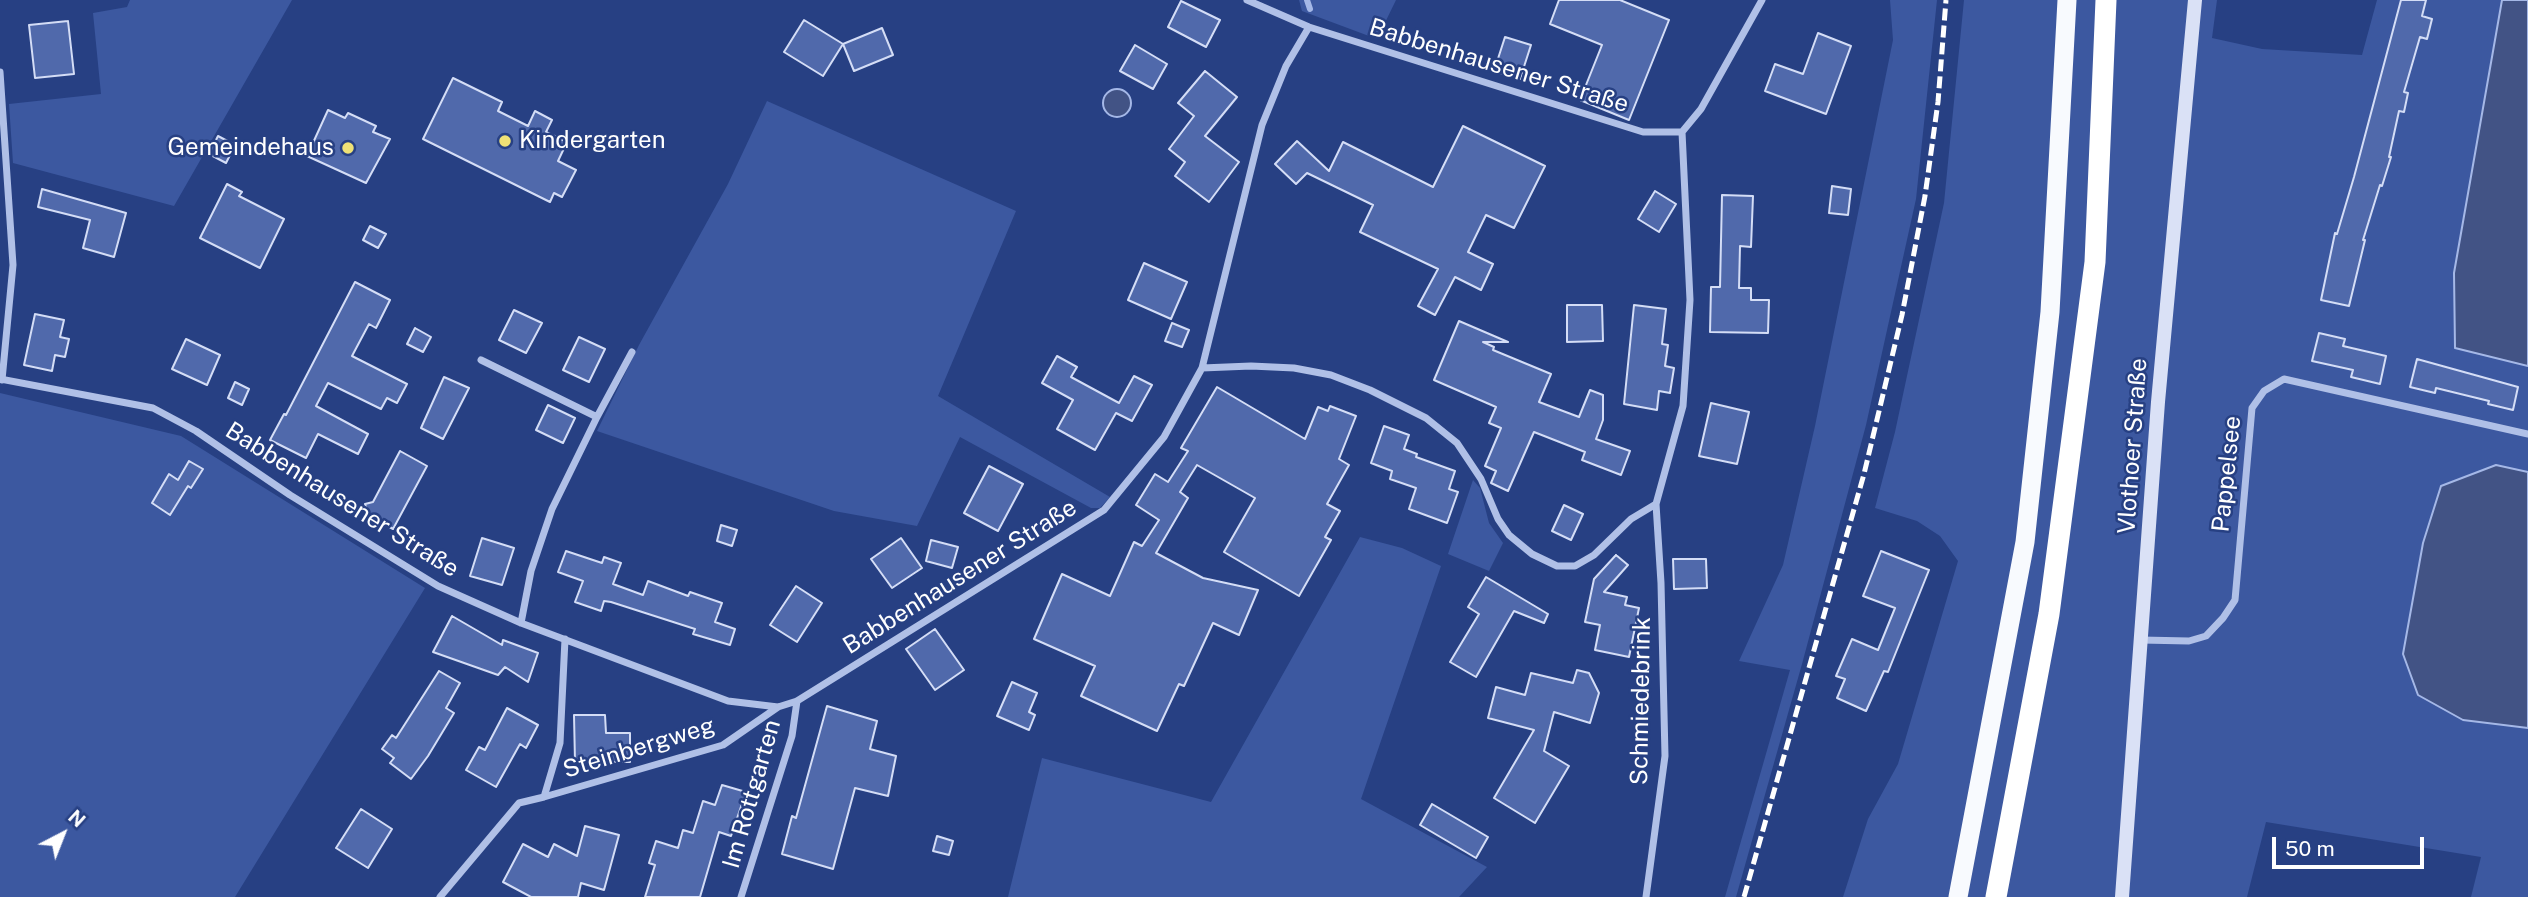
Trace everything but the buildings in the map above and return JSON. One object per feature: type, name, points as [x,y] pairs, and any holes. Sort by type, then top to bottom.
[{"type":"highway","points":[[1958,897],[2025,542],[2050,312],[2067,0]]},
{"type":"highway","points":[[1996,897],[2049,614],[2095,262],[2106,0]]},
{"type":"main road","name":"Vlothoer Straße","points":[[2122,897],[2158,402],[2195,0]]},
{"type":"street","points":[[1247,0],[1310,27]]},
{"type":"street","points":[[1202,368],[1294,368],[1331,375],[1370,390],[1426,418],[1457,443],[1481,479],[1498,519],[1509,536],[1532,554],[1557,566],[1575,566],[1594,555],[1630,519],[1656,504],[1683,406],[1690,300],[1682,132],[1701,109],[1762,0]]},
{"type":"street","name":"Babbenhausener Straße","points":[[1,380],[153,408],[197,431],[290,495],[438,586],[521,623],[728,701],[778,707],[797,701],[1104,510],[1164,437],[1202,368],[1262,125],[1286,66],[1310,27],[1643,132],[1682,132]]},
{"type":"street","points":[[0,72],[13,265],[1,380]]},
{"type":"street","points":[[521,623],[530,571],[552,509],[632,352]]},
{"type":"street","points":[[481,360],[597,417]]},
{"type":"street","name":"Pappelsee","points":[[2141,640],[2189,641],[2206,636],[2235,600],[2252,408],[2264,391],[2284,379],[2528,434]]},
{"type":"street","name":"Schmiedebrink","points":[[1646,897],[1665,756],[1661,583],[1656,504]]},
{"type":"street","name":"Steinbergweg","points":[[544,797],[560,743],[565,639]]},
{"type":"street","name":"Im Rottgarten","points":[[741,897],[792,736],[797,701]]},
{"type":"street","name":"Steinbergweg","points":[[440,897],[519,803],[723,746],[778,707]]},
{"type":"shaded area","points":[[130,0],[292,0],[174,206],[13,163],[9,104],[101,94],[93,13],[127,7]]},
{"type":"shaded area","points":[[1299,0],[1396,0],[1377,39],[1302,11]]},
{"type":"shaded area","points":[[1890,0],[1937,0],[1916,199],[1866,425],[1802,664],[1736,897],[1725,897],[1790,670],[1739,661],[1783,565],[1815,426],[1893,40]]},
{"type":"shaded area","points":[[1964,0],[2217,0],[2212,38],[2262,49],[2362,55],[2377,0],[2528,0],[2528,897],[2471,897],[2481,857],[2266,822],[2247,897],[1843,897],[1868,819],[1898,764],[1958,561],[1940,536],[1917,521],[1875,508],[1895,432],[1944,203]]},
{"type":"shaded area","points":[[2502,0],[2528,0],[2528,366],[2455,348],[2454,273]]},
{"type":"shaded area","points":[[1117,89],[1127,93],[1131,103],[1127,113],[1117,117],[1107,113],[1103,103],[1107,93]]},
{"type":"shaded area","points":[[767,101],[1016,211],[938,396],[1110,497],[1100,508],[1091,508],[960,437],[917,526],[834,511],[597,431],[639,345],[728,184]]},
{"type":"shaded area","points":[[0,393],[181,436],[425,588],[235,897],[0,897]]},
{"type":"shaded area","points":[[2496,465],[2528,472],[2528,728],[2463,720],[2418,695],[2403,654],[2423,543],[2441,486]]},
{"type":"shaded area","points":[[1473,480],[1480,488],[1489,523],[1503,543],[1489,571],[1448,554]]},
{"type":"shaded area","points":[[1360,537],[1402,548],[1441,566],[1361,799],[1487,867],[1459,897],[1008,897],[1042,758],[1211,802]]},
{"type":"waterway","points":[[1307,0],[1310,9]]},
{"type":"railway","points":[[1744,897],[1864,474],[1902,315],[1925,196],[1938,102],[1946,0]]},
{"type":"place","name":"Kindergarten","points":[[505,141]]},
{"type":"place","name":"Gemeindehaus","points":[[348,148]]}]
